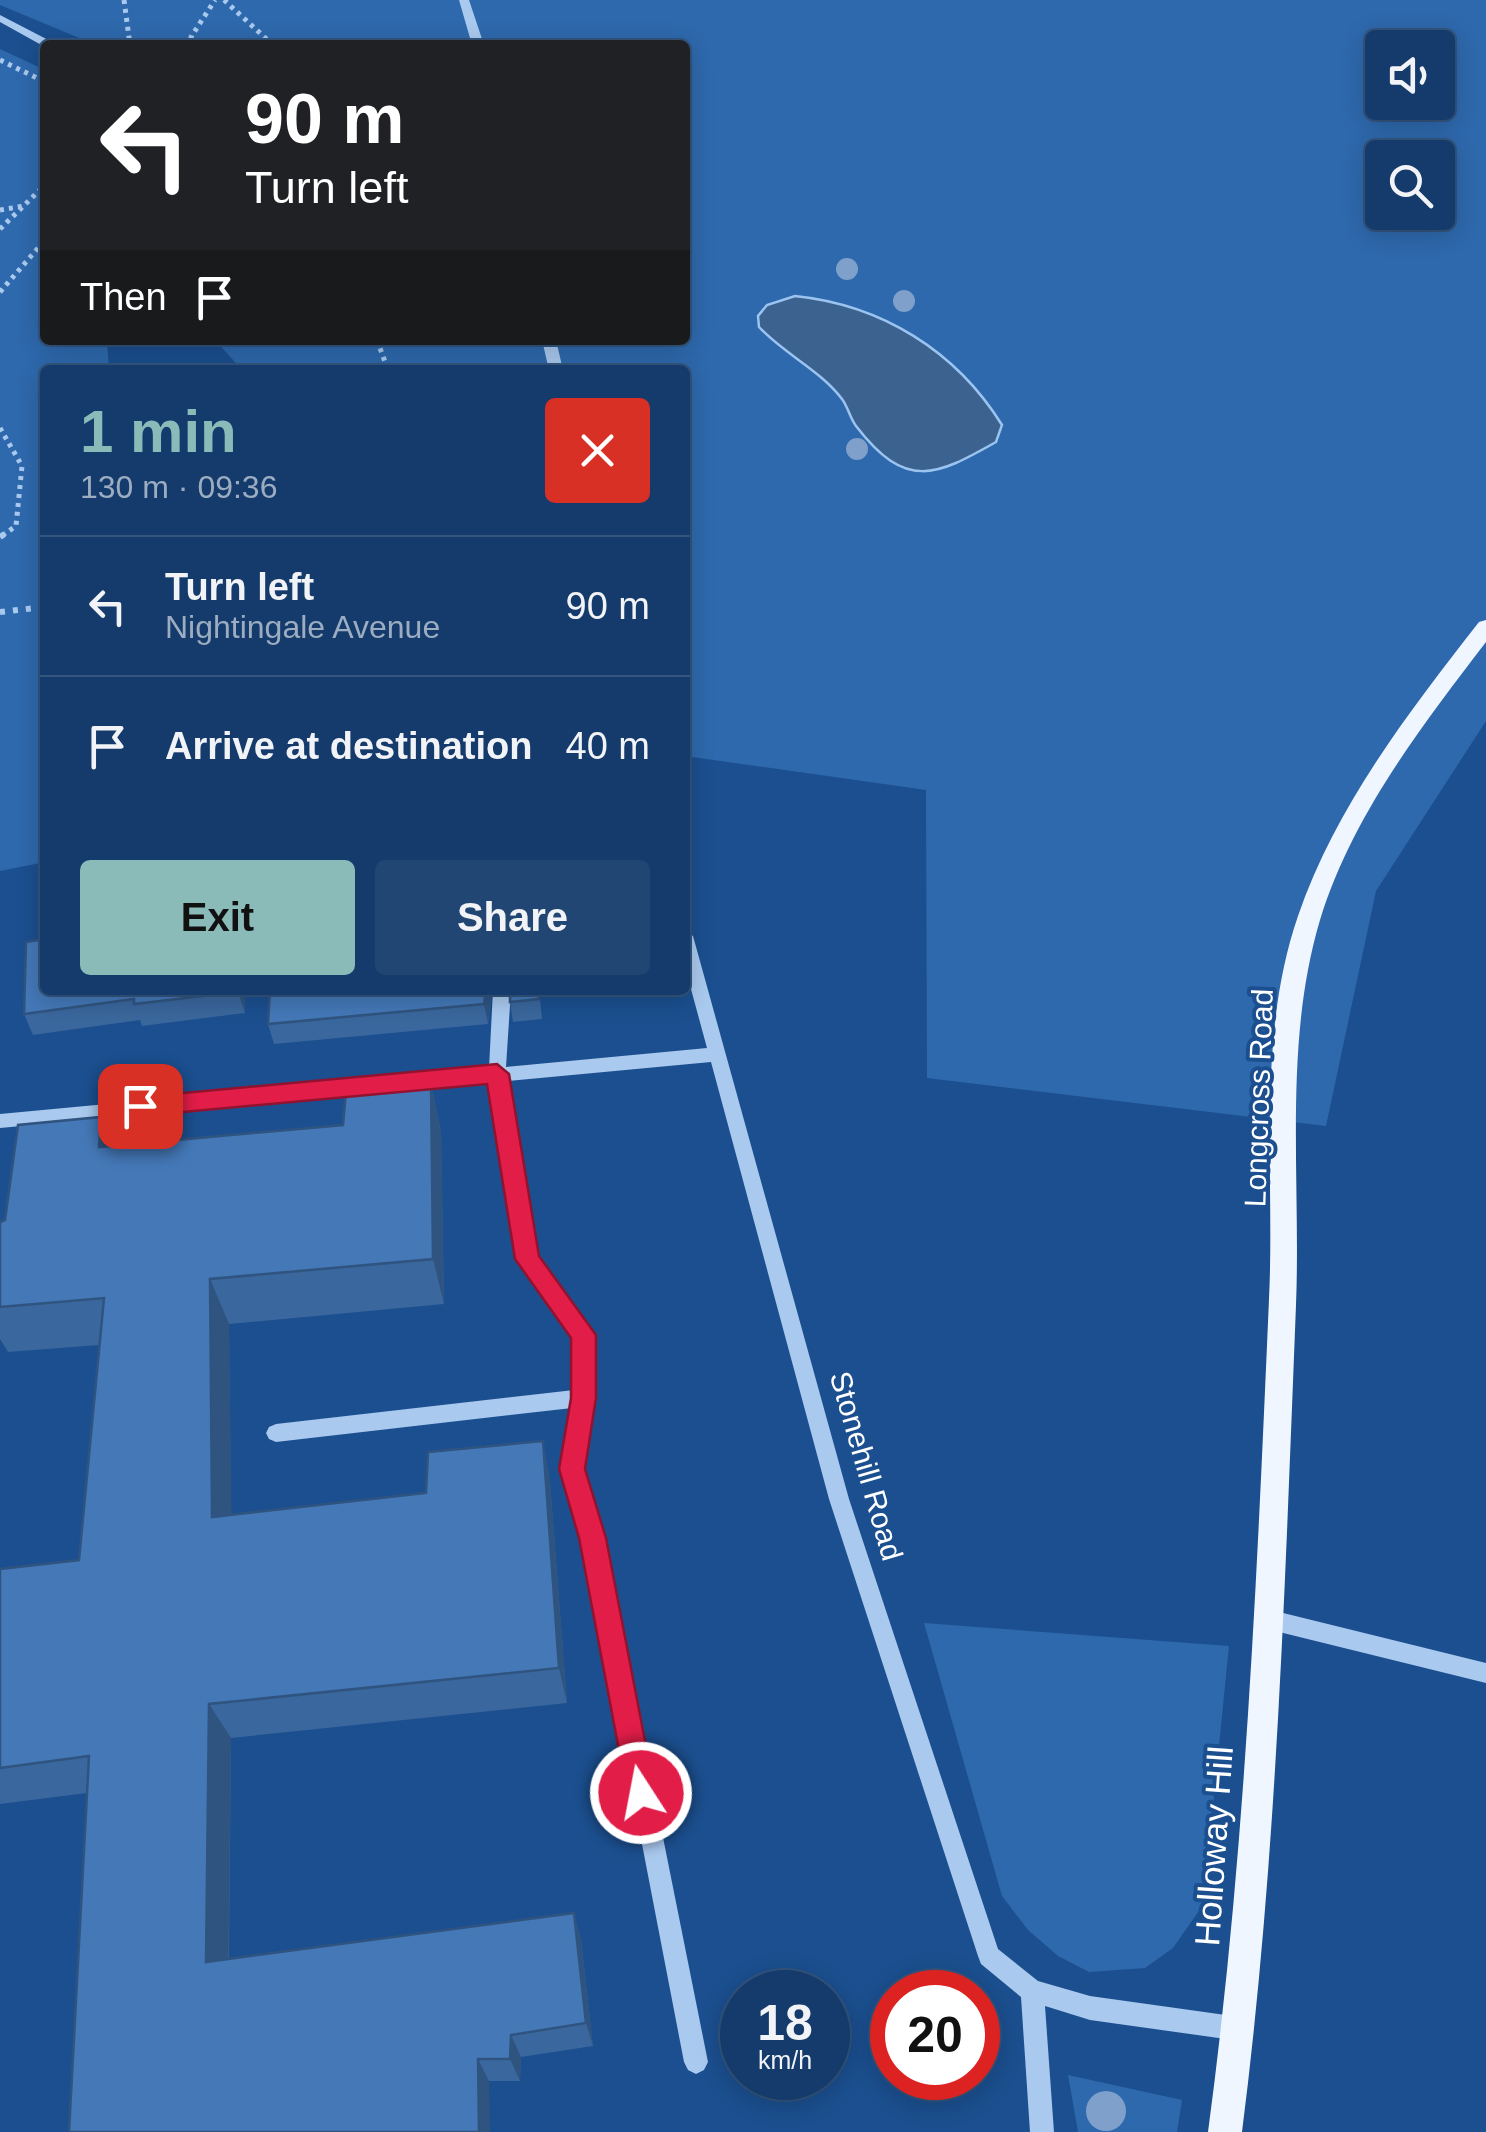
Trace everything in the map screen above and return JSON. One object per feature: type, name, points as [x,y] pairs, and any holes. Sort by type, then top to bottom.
[{"type":"main road","name":"Longcross Road","points":[[1271,1565],[1288,1208],[1288,1040],[1296,966],[1316,899],[1346,828],[1374,777],[1486,628]]},
{"type":"main road","name":"Holloway Hill","points":[[1225,2132],[1240,2029],[1271,1565]]},
{"type":"street","points":[[464,0],[476,40]]},
{"type":"street","points":[[0,18],[41,40]]},
{"type":"street","name":"Stonehill Road","points":[[690,954],[838,1498],[989,1956],[1032,1990],[1090,2008],[1240,2029]]},
{"type":"street","points":[[502,995],[497,1074],[527,1259],[583,1335],[584,1398],[572,1469],[592,1538],[696,2062]]},
{"type":"street","points":[[0,1120],[718,1054]]},
{"type":"street","points":[[276,1433],[584,1398]]},
{"type":"street","points":[[1267,1619],[1486,1672]]},
{"type":"street","points":[[1032,1990],[1042,2132]]},
{"type":"path","points":[[124,0],[129,40]]},
{"type":"path","points":[[194,40],[191,36],[216,0]]},
{"type":"path","points":[[224,0],[268,40]]},
{"type":"path","points":[[0,230],[40,190]]},
{"type":"path","points":[[0,210],[25,206]]},
{"type":"path","points":[[0,292],[40,246]]},
{"type":"path","points":[[0,428],[22,466],[16,526],[0,537]]},
{"type":"path","points":[[0,612],[40,608]]},
{"type":"shaded area","points":[[0,0],[1486,0],[1486,721],[1376,891],[1326,1126],[927,1078],[926,790],[690,757],[690,365],[238,365],[220,345],[690,345],[690,40],[84,40],[0,5]]},
{"type":"shaded area","points":[[0,49],[40,68],[40,345],[107,345],[109,365],[40,365],[40,863],[0,871]]},
{"type":"shaded area","points":[[795,296],[827,301],[887,321],[939,354],[962,375],[1002,425],[996,442],[939,469],[906,469],[891,461],[856,426],[833,389],[759,327],[758,316],[767,305]]},
{"type":"shaded area","points":[[924,1623],[1229,1646],[1203,1905],[1173,1948],[1145,1968],[1089,1972],[1058,1956],[1028,1930],[1002,1896]]},
{"type":"shaded area","points":[[1068,2075],[1182,2100],[1177,2132],[1078,2132]]},
{"type":"building","points":[[40,940],[40,995],[212,995],[134,1004],[134,999],[24,1014],[26,942]]},
{"type":"building","points":[[270,995],[485,995],[484,1004],[268,1024]]},
{"type":"building","points":[[510,995],[539,995],[539,999],[510,1002]]},
{"type":"building","points":[[431,1084],[433,1259],[210,1279],[212,1517],[426,1493],[428,1452],[543,1441],[559,1668],[209,1704],[206,1962],[574,1913],[586,2023],[511,2035],[510,2059],[478,2059],[479,2132],[69,2132],[89,1756],[0,1768],[0,1569],[79,1560],[104,1298],[0,1307],[0,1222],[5,1220],[18,1125],[101,1117],[99,1147],[343,1125],[346,1091]]},
{"type":"route","points":[[140,1106],[497,1074],[527,1259],[583,1335],[584,1398],[572,1469],[592,1538],[641,1793]]}]
